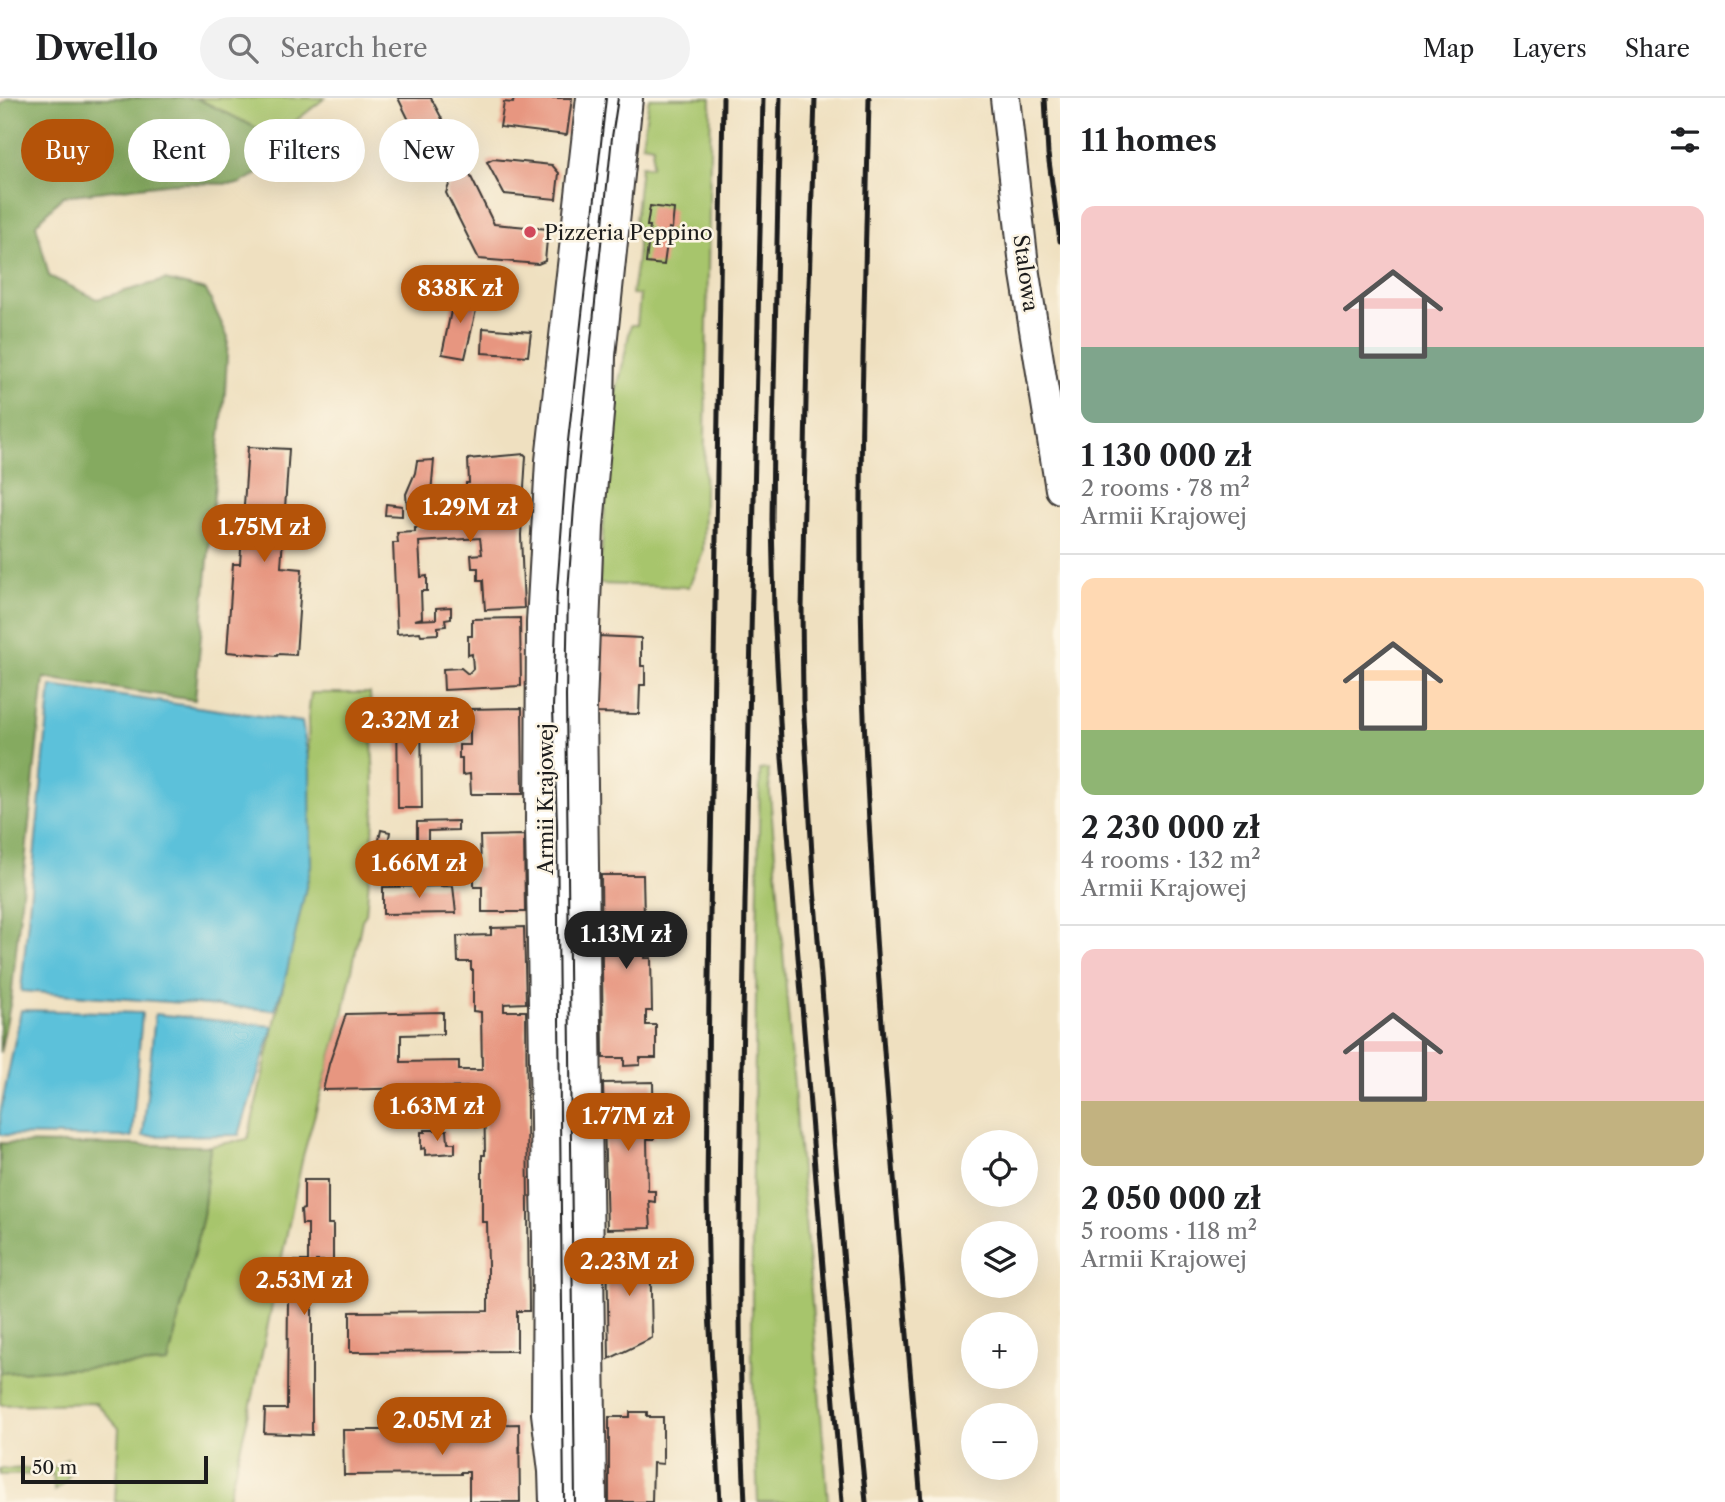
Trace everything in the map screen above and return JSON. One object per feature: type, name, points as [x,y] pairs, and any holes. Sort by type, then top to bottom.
[{"type":"street","name":"Armii Krajowej","points":[[587,1502],[568,1397],[561,696],[563,623],[584,526],[574,442],[596,98]]},
{"type":"street","name":"Armii Krajowej","points":[[574,442],[595,403],[596,355],[623,98]]},
{"type":"street","name":"Stalowa","points":[[1005,98],[1025,274],[1060,489]]},
{"type":"street","name":"Armii Krajowej","points":[[559,1502],[551,1413],[568,1397]]},
{"type":"green space","points":[[8,98],[196,98],[244,122],[244,181],[238,184],[173,183],[63,196],[36,224],[49,276],[97,299],[165,280],[206,290],[228,337],[195,700],[44,678],[11,1000],[0,1053],[0,105]]},
{"type":"green space","points":[[196,98],[325,98],[298,119],[244,119],[244,122]]},
{"type":"green space","points":[[649,98],[711,98],[703,552],[689,587],[599,584],[613,401],[631,325],[637,325],[640,295],[632,294],[638,249],[635,222],[641,166],[651,167],[653,146],[642,144]]},
{"type":"green space","points":[[311,693],[370,693],[375,807],[366,914],[362,920],[343,1015],[303,1156],[253,1396],[227,1502],[115,1502],[119,1428],[96,1403],[0,1405],[0,1373],[168,1363],[203,1216],[210,1146],[248,1139],[311,865],[308,718]]},
{"type":"green space","points":[[768,769],[828,1502],[758,1502],[752,1361],[752,1222],[760,770]]},
{"type":"green space","points":[[0,1143],[210,1146],[203,1216],[168,1363],[0,1373]]},
{"type":"green space","points":[[67,1458],[68,1477],[63,1485],[54,1491],[53,1474],[0,1475],[0,1469],[53,1468]]},
{"type":"water","points":[[51,686],[302,722],[310,769],[311,865],[285,980],[275,1010],[21,991]]},
{"type":"water","points":[[21,1010],[142,1013],[132,1137],[0,1135],[0,1114]]},
{"type":"water","points":[[155,1014],[273,1026],[239,1135],[143,1136]]},
{"type":"building","points":[[398,98],[431,98],[442,119],[408,119]]},
{"type":"building","points":[[514,98],[572,98],[567,134],[500,127],[504,102],[513,103]]},
{"type":"building","points":[[493,159],[552,165],[559,173],[556,199],[504,194],[487,162]]},
{"type":"building","points":[[450,182],[473,182],[494,224],[548,229],[545,261],[538,264],[479,259],[446,193]]},
{"type":"building","points":[[650,206],[674,209],[664,265],[646,263]]},
{"type":"building","points":[[455,292],[479,297],[465,358],[442,354]]},
{"type":"building","points":[[483,328],[531,332],[528,356],[482,353]]},
{"type":"building","points":[[248,447],[289,449],[281,567],[302,569],[296,655],[227,652],[233,564],[240,564]]},
{"type":"building","points":[[524,454],[521,535],[524,608],[485,610],[483,580],[478,580],[478,568],[472,568],[471,555],[482,554],[480,538],[419,542],[421,577],[427,576],[427,591],[421,591],[422,618],[415,620],[436,619],[436,608],[451,607],[451,618],[445,619],[446,626],[438,627],[438,634],[397,634],[393,543],[398,543],[397,533],[415,532],[415,528],[427,527],[426,520],[436,519],[436,512],[442,512],[442,519],[466,514],[468,459]]},
{"type":"building","points":[[434,460],[431,493],[428,493],[429,506],[407,507],[406,494],[417,461]]},
{"type":"building","points":[[386,504],[402,506],[402,516],[385,515]]},
{"type":"building","points":[[520,618],[521,686],[444,690],[443,669],[461,668],[468,674],[473,669],[472,654],[468,655],[472,619]]},
{"type":"building","points":[[598,636],[641,638],[641,666],[645,666],[645,685],[640,685],[639,714],[596,713]]},
{"type":"building","points":[[397,705],[421,705],[422,808],[398,808]]},
{"type":"building","points":[[522,708],[523,794],[471,794],[470,774],[462,775],[462,758],[459,758],[459,745],[470,745],[470,709]]},
{"type":"building","points":[[458,821],[458,830],[428,831],[428,844],[417,844],[417,822]]},
{"type":"building","points":[[381,830],[390,832],[386,857],[376,855]]},
{"type":"building","points":[[524,835],[525,912],[482,912],[482,887],[474,887],[474,868],[481,868],[480,836]]},
{"type":"building","points":[[601,875],[643,875],[644,918],[649,918],[649,931],[644,931],[645,958],[651,958],[652,1011],[646,1011],[646,1025],[656,1025],[656,1058],[640,1058],[640,1065],[624,1066],[624,1058],[603,1058]]},
{"type":"building","points":[[453,886],[456,913],[383,914],[383,887]]},
{"type":"building","points":[[524,927],[526,1003],[504,1004],[504,1011],[526,1011],[529,1311],[517,1311],[517,1351],[350,1352],[350,1312],[488,1311],[488,1266],[487,1222],[482,1222],[484,1087],[323,1090],[346,1014],[443,1012],[443,1034],[401,1035],[401,1062],[459,1061],[459,1070],[482,1070],[481,1012],[473,1011],[473,970],[471,962],[458,962],[457,936],[491,935],[491,928]]},
{"type":"building","points":[[653,1082],[654,1139],[647,1139],[648,1191],[655,1191],[655,1202],[649,1201],[651,1228],[607,1229],[603,1083]]},
{"type":"building","points":[[447,1130],[448,1143],[455,1143],[455,1153],[425,1155],[425,1148],[421,1149],[421,1132]]},
{"type":"building","points":[[304,1180],[328,1180],[328,1224],[333,1224],[333,1261],[316,1261],[316,1298],[312,1298],[312,1435],[264,1433],[265,1409],[287,1409],[288,1297],[292,1298],[292,1261],[308,1261],[308,1224],[302,1224],[301,1210],[304,1209]]},
{"type":"building","points":[[607,1247],[650,1248],[652,1338],[609,1359]]},
{"type":"building","points":[[659,1251],[681,1251],[681,1270],[659,1270]]},
{"type":"building","points":[[630,1412],[647,1412],[650,1417],[663,1417],[663,1464],[653,1463],[652,1502],[609,1502],[609,1417],[630,1417]]},
{"type":"building","points":[[519,1424],[520,1502],[469,1502],[469,1472],[344,1475],[343,1430],[469,1430],[469,1425]]},
{"type":"tram line","points":[[564,1502],[557,824],[553,708],[557,591],[568,441],[606,98]]},
{"type":"tram line","points":[[575,1502],[566,696],[568,592],[574,507],[618,98]]},
{"type":"railway","points":[[720,1502],[709,1312],[707,1196],[723,98]]},
{"type":"railway","points":[[745,1502],[740,1352],[741,1127],[763,98]]},
{"type":"railway","points":[[780,98],[772,520],[774,610],[782,758],[842,1502]]},
{"type":"railway","points":[[815,98],[807,348],[803,700],[814,889],[850,1339],[866,1502]]},
{"type":"railway","points":[[869,98],[861,469],[863,691],[880,996],[921,1502]]},
{"type":"railway","points":[[1045,98],[1048,154],[1060,241]]},
{"type":"place","name":"Pizzeria Peppino","points":[[530,232]]}]
